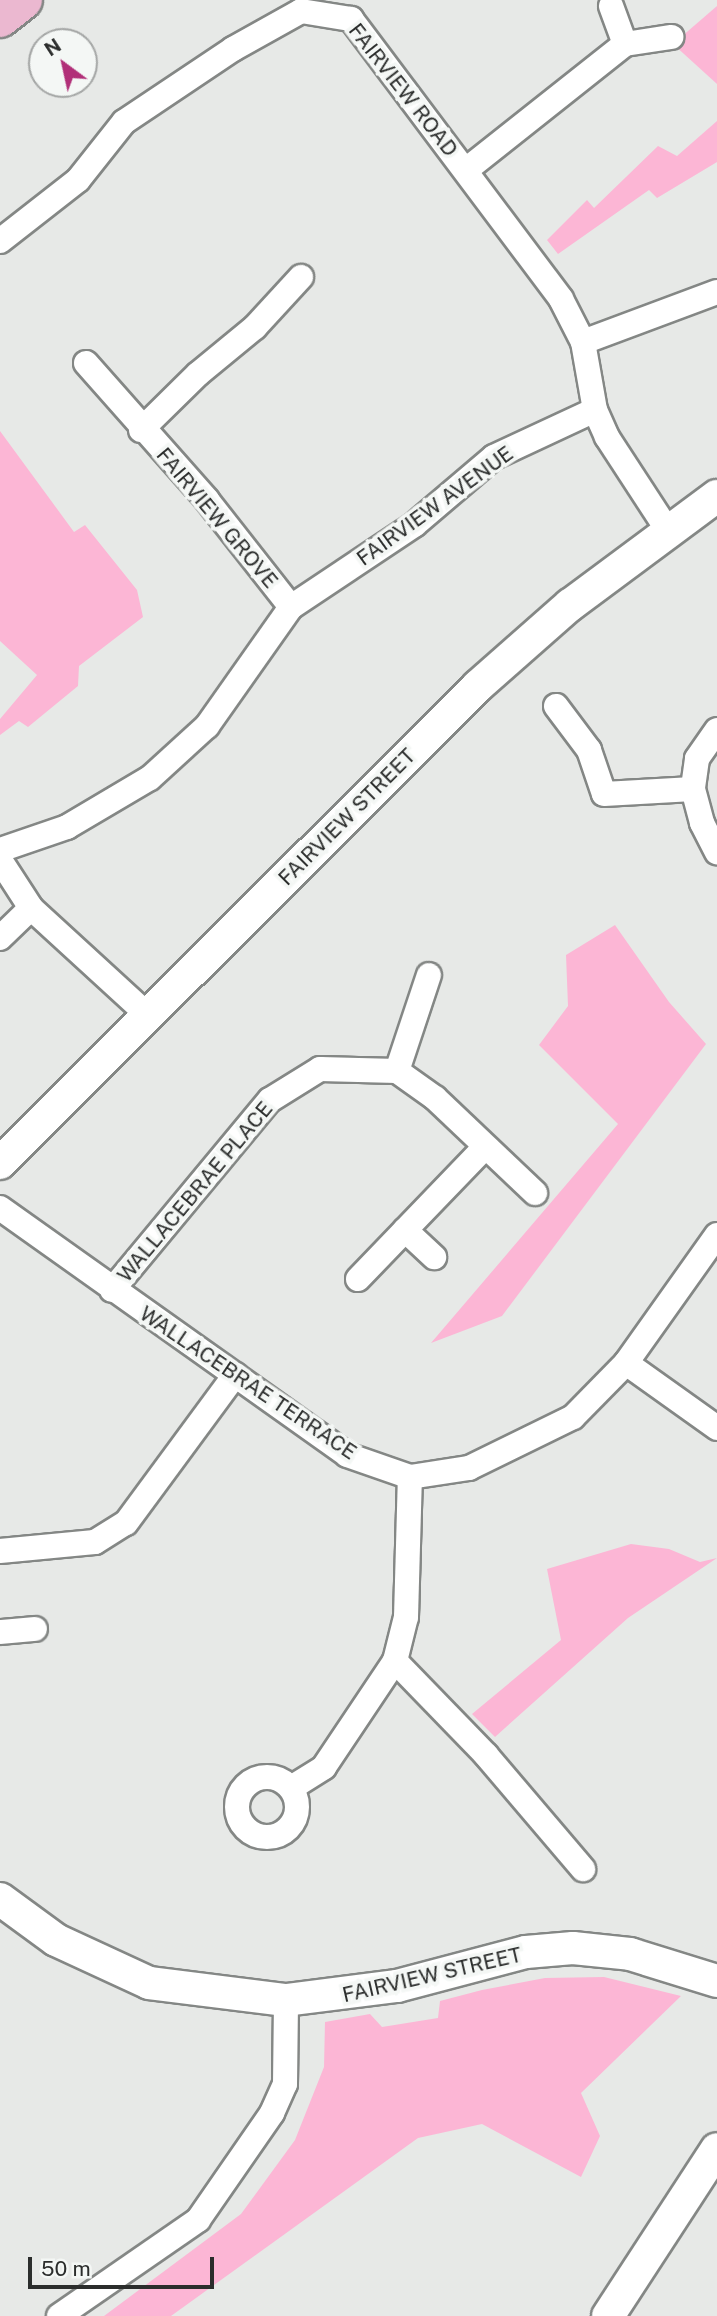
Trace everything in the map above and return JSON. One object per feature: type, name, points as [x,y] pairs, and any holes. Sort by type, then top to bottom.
[{"type":"main road","points":[[0,18],[23,0]]},
{"type":"street","points":[[611,6],[625,44]]},
{"type":"street","name":"FAIRVIEW ROAD","points":[[0,241],[78,180],[124,122],[233,49],[301,11],[351,19],[561,299],[583,342],[595,410],[607,437],[667,529]]},
{"type":"street","points":[[466,170],[625,44],[671,37]]},
{"type":"street","name":"FAIRVIEW GROVE","points":[[141,430],[198,374],[255,327],[301,277]]},
{"type":"street","points":[[583,342],[717,292]]},
{"type":"street","name":"FAIRVIEW GROVE","points":[[86,363],[141,430],[207,500],[291,607]]},
{"type":"street","name":"FAIRVIEW AVENUE","points":[[0,850],[67,827],[150,778],[208,726],[291,607],[415,525],[494,457],[595,410]]},
{"type":"street","name":"FAIRVIEW STREET","points":[[0,1163],[150,1017],[478,687],[570,605],[667,529],[717,496]]},
{"type":"street","points":[[556,706],[589,750],[604,794],[693,789]]},
{"type":"street","points":[[717,730],[697,759],[693,789],[702,823],[717,852]]},
{"type":"street","points":[[0,860],[31,908],[150,1017]]},
{"type":"street","points":[[0,938],[31,908]]},
{"type":"street","points":[[429,975],[397,1072],[435,1098],[536,1193]]},
{"type":"street","name":"WALLACEBRAE PLACE","points":[[111,1290],[270,1100],[320,1069],[397,1072]]},
{"type":"street","points":[[358,1279],[485,1147]]},
{"type":"street","name":"WALLACEBRAE TERRACE","points":[[0,1208],[111,1290],[347,1455],[410,1477],[469,1468],[516,1448],[573,1417],[626,1363],[717,1235]]},
{"type":"street","points":[[405,1230],[435,1257]]},
{"type":"street","points":[[626,1363],[717,1428]]},
{"type":"street","points":[[0,1551],[95,1542],[125,1523],[235,1376]]},
{"type":"street","points":[[291,1788],[324,1767],[395,1661],[406,1617],[410,1477]]},
{"type":"street","points":[[0,1632],[35,1629]]},
{"type":"street","points":[[395,1661],[486,1755],[583,1869]]},
{"type":"street","name":"FAIRVIEW STREET","points":[[0,1899],[56,1940],[149,1983],[286,2000],[397,1986],[526,1952],[573,1948],[630,1954],[717,1981]]},
{"type":"street","points":[[59,2316],[198,2220],[272,2113],[285,2084],[286,2000]]},
{"type":"street","points":[[608,2316],[717,2149]]},
{"type":"shaded area","points":[[717,6],[717,84],[673,44]]},
{"type":"shaded area","points":[[717,121],[717,162],[657,198],[649,190],[558,254],[547,240],[587,200],[594,208],[658,146],[677,156]]},
{"type":"shaded area","points":[[0,431],[74,532],[85,525],[137,590],[143,617],[79,666],[78,686],[28,727],[19,721],[0,735],[0,719],[37,675],[0,641]]},
{"type":"shaded area","points":[[615,925],[669,1002],[706,1044],[502,1316],[431,1343],[618,1124],[539,1045],[568,1006],[566,955]]},
{"type":"shaded area","points":[[631,1544],[669,1549],[700,1562],[717,1558],[628,1618],[495,1737],[472,1714],[561,1640],[547,1569]]},
{"type":"shaded area","points":[[604,1977],[681,1996],[581,2093],[600,2136],[581,2177],[482,2124],[418,2138],[171,2316],[104,2316],[241,2214],[295,2140],[324,2067],[325,2022],[370,2014],[382,2027],[438,2018],[440,2001],[482,1990],[545,1978]]}]
